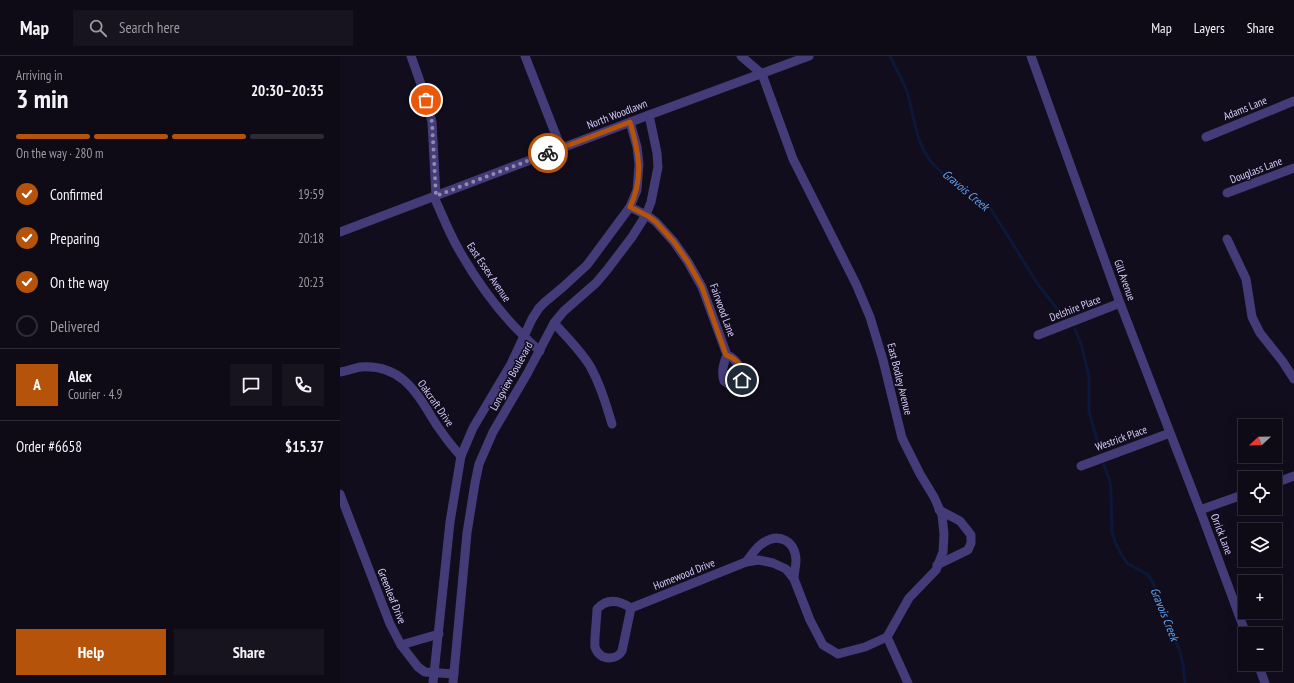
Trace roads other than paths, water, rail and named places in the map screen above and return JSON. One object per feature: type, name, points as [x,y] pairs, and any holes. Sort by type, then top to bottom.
[{"type":"street","name":"East Essex Avenue","points":[[411,56],[432,122],[435,196],[458,249],[480,284],[501,312],[524,338],[540,350]]},
{"type":"street","points":[[525,56],[561,148]]},
{"type":"street","points":[[741,56],[762,74]]},
{"type":"street","name":"North Woodlawn","points":[[340,232],[809,56]]},
{"type":"street","name":"Gill Avenue","points":[[1031,56],[1120,303],[1200,510]]},
{"type":"street","name":"East Bodley Avenue","points":[[762,74],[793,158],[853,277],[870,316],[883,360],[902,438],[942,515],[943,552],[936,570],[909,598],[887,636]]},
{"type":"street","name":"Adams Lane","points":[[1206,137],[1294,101]]},
{"type":"street","name":"Longview Boulevard","points":[[453,678],[467,533],[474,483],[479,464],[493,432],[554,324],[564,311],[596,283],[607,270],[632,237],[646,215],[654,189],[658,167],[657,153],[649,115]]},
{"type":"street","name":"Longview Boulevard","points":[[434,683],[450,522],[461,456],[473,428],[511,364],[532,319],[539,308],[588,265],[630,207],[637,190],[639,164],[637,147],[630,122]]},
{"type":"street","name":"Douglass Lane","points":[[1227,194],[1294,168]]},
{"type":"street","name":"Fairwood Lane","points":[[630,207],[656,222],[674,242],[688,262],[702,287],[726,355]]},
{"type":"street","points":[[1227,239],[1246,279],[1252,317],[1260,333],[1283,362],[1294,379]]},
{"type":"street","name":"Delshire Place","points":[[1038,335],[1120,303]]},
{"type":"street","points":[[554,324],[566,336],[589,365],[603,393],[612,424]]},
{"type":"street","name":"Oakcraft Drive","points":[[340,372],[360,367],[380,368],[400,376],[416,391],[439,429],[461,456]]},
{"type":"street","name":"Westrick Place","points":[[1082,466],[1170,433]]},
{"type":"street","points":[[1282,480],[1294,476]]},
{"type":"street","name":"Greenleaf Drive","points":[[340,494],[390,624],[401,645],[418,667],[425,672],[453,678]]},
{"type":"street","points":[[1200,510],[1238,496]]},
{"type":"street","points":[[937,566],[968,550],[971,543],[971,535],[960,521],[939,510]]},
{"type":"street","name":"Orrick Lane","points":[[1200,510],[1243,627]]},
{"type":"street","name":"Homewood Drive","points":[[746,562],[762,543],[771,538],[779,537],[786,539],[791,546],[796,560],[794,579]]},
{"type":"street","name":"Homewood Drive","points":[[631,608],[746,562],[759,560],[773,563],[786,569],[794,579],[810,620],[823,644],[838,654],[865,647],[887,636]]},
{"type":"street","points":[[613,600],[625,604],[631,608],[620,655],[614,658],[605,658],[600,655],[596,648],[597,609],[606,602],[613,600]]},
{"type":"street","points":[[401,645],[439,634]]},
{"type":"street","points":[[887,636],[908,683]]},
{"type":"street","points":[[1261,671],[1265,683]]},
{"type":"waterway","name":"Gravois Creek","points":[[890,56],[905,88],[918,135],[924,151],[929,159],[943,173],[976,196],[991,209],[1039,286],[1062,315]]},
{"type":"waterway","name":"Gravois Creek","points":[[1075,329],[1082,347],[1089,377],[1089,412],[1100,450]]},
{"type":"waterway","name":"Gravois Creek","points":[[1104,465],[1110,482],[1112,532],[1115,542],[1127,563],[1148,575],[1153,583],[1180,652],[1185,683]]}]
